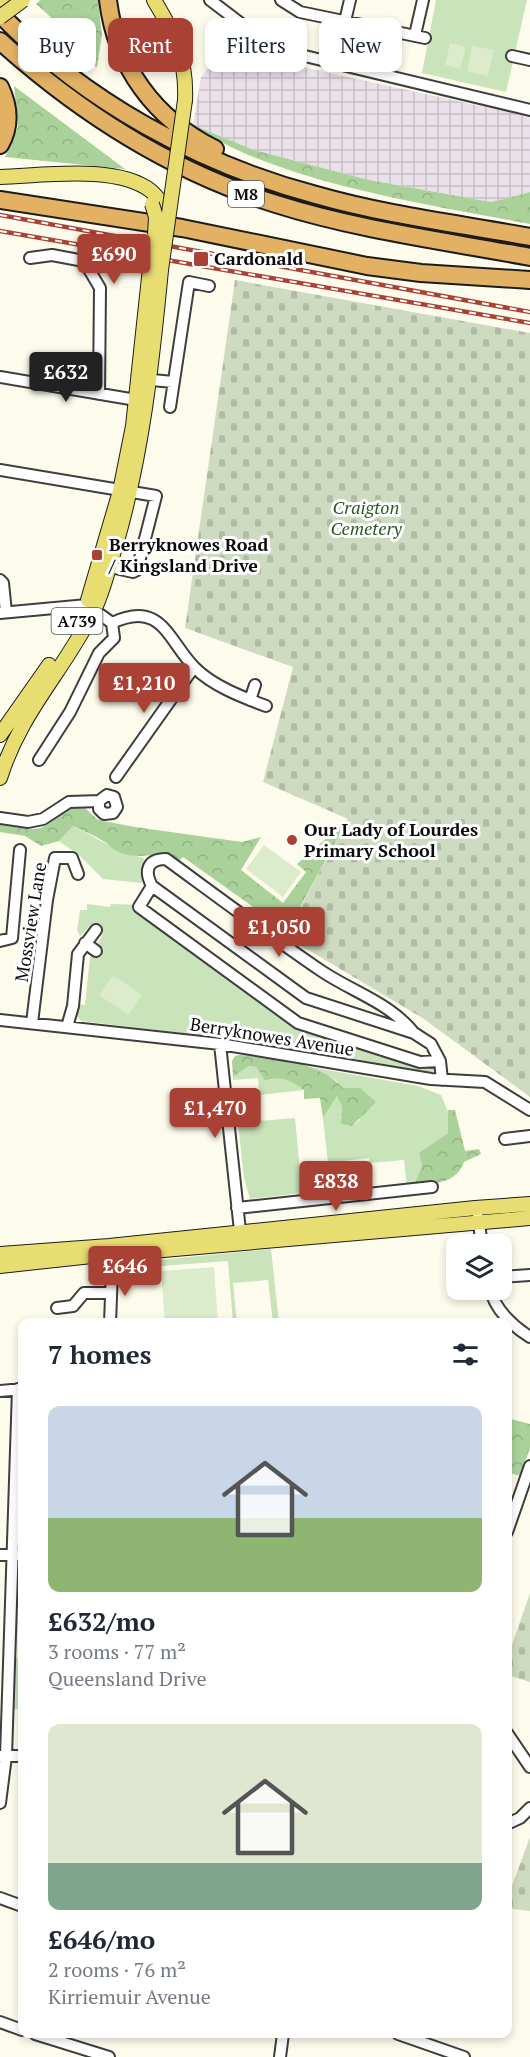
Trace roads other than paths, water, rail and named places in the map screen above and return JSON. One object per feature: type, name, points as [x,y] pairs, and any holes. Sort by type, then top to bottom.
[{"type":"highway","points":[[108,0],[112,29],[124,61],[140,87],[167,117],[201,142],[317,196]]},
{"type":"highway","name":"M8","points":[[0,15],[64,70],[131,116],[218,161],[317,196],[530,237]]},
{"type":"highway","name":"M8","points":[[0,41],[42,77],[109,125],[165,158],[215,181],[276,204],[338,221],[530,257]]},
{"type":"highway","points":[[0,87],[5,99],[8,121],[0,145]]},
{"type":"highway","points":[[0,200],[191,230],[367,266],[421,273],[530,280]]},
{"type":"main road","points":[[0,4],[6,0]]},
{"type":"main road","points":[[0,15],[23,0]]},
{"type":"main road","points":[[154,0],[181,51],[186,80],[168,212],[155,240]]},
{"type":"main road","points":[[0,177],[109,180],[144,186],[158,198],[168,212]]},
{"type":"main road","points":[[0,185],[109,180],[135,192],[152,204],[156,217],[156,269]]},
{"type":"main road","name":"A739","points":[[0,778],[23,722],[90,608],[126,491],[145,379],[156,269],[168,212]]},
{"type":"main road","name":"A739","points":[[0,735],[90,608]]},
{"type":"main road","points":[[0,1254],[77,1253],[477,1214],[530,1204]]},
{"type":"main road","points":[[0,1266],[61,1259],[77,1253],[240,1231],[477,1214],[530,1218]]},
{"type":"main road","points":[[0,1260],[50,1256],[61,1259]]},
{"type":"street","points":[[210,0],[264,41],[284,51],[530,110]]},
{"type":"street","points":[[281,0],[300,12],[330,18]]},
{"type":"street","points":[[346,18],[350,0]]},
{"type":"street","points":[[402,32],[420,36],[423,0]]},
{"type":"street","points":[[512,56],[530,60]]},
{"type":"street","points":[[30,258],[52,255],[84,261],[100,288],[99,394]]},
{"type":"street","points":[[170,406],[189,282],[210,286]]},
{"type":"street","points":[[0,377],[142,401]]},
{"type":"street","points":[[145,379],[173,382]]},
{"type":"street","points":[[0,470],[156,496],[137,570],[133,572],[104,565]]},
{"type":"street","points":[[0,580],[3,583],[3,612],[90,608],[112,623],[114,638],[99,653],[70,712],[39,760]]},
{"type":"street","points":[[112,623],[127,616],[138,615],[158,622],[172,635],[194,667],[218,684],[266,706]]},
{"type":"street","points":[[116,777],[194,667]]},
{"type":"street","points":[[250,700],[255,686]]},
{"type":"street","points":[[0,818],[28,822],[43,819],[69,802],[99,801]]},
{"type":"street","points":[[0,941],[12,938],[20,850]]},
{"type":"street","name":"Mossview Lane","points":[[33,1023],[47,900],[55,858],[72,858],[78,874]]},
{"type":"street","points":[[414,1033],[402,1018],[325,973],[166,860],[153,861],[149,864],[147,877],[152,886],[306,998],[414,1033],[430,1044],[440,1061],[441,1080]]},
{"type":"street","points":[[152,886],[139,907],[298,1023],[420,1062],[440,1061]]},
{"type":"street","points":[[67,1027],[73,1006],[78,954],[96,930]]},
{"type":"street","points":[[86,943],[96,951]]},
{"type":"street","name":"Berryknowes Avenue","points":[[0,1020],[220,1044],[441,1080],[485,1082],[502,1090],[530,1110]]},
{"type":"street","points":[[220,1044],[240,1231]]},
{"type":"street","points":[[505,1139],[530,1136]]},
{"type":"street","points":[[237,1208],[432,1186]]},
{"type":"street","points":[[477,1214],[480,1234]]},
{"type":"street","points":[[110,1318],[112,1270]]},
{"type":"street","points":[[512,1276],[530,1275]]},
{"type":"street","points":[[57,1308],[73,1306],[84,1293],[111,1293]]},
{"type":"street","points":[[492,1300],[508,1318]]},
{"type":"street","points":[[512,1322],[530,1337]]},
{"type":"street","points":[[0,1391],[18,1389]]},
{"type":"street","points":[[512,1518],[530,1466]]},
{"type":"street","points":[[0,1555],[18,1555],[0,1803]]},
{"type":"street","points":[[512,1740],[530,1767]]},
{"type":"street","points":[[512,1822],[520,1818],[530,1808]]},
{"type":"street","points":[[0,1898],[18,1905]]},
{"type":"street","points":[[0,2022],[18,2029]]},
{"type":"street","points":[[48,2038],[109,2057]]},
{"type":"street","points":[[280,2057],[282,2038]]},
{"type":"street","points":[[410,2038],[464,2057]]},
{"type":"railway","points":[[0,215],[530,312]]},
{"type":"railway","points":[[0,231],[530,323]]},
{"type":"place","name":"Cardonald","points":[[201,259]]},
{"type":"place","name":"Berryknowes Road / Kingsland Drive","points":[[97,555]]},
{"type":"place","name":"Our Lady of Lourdes Primary School","points":[[292,840]]},
{"type":"park label","name":"Craigton Cemetery","points":[[366,518]]}]
